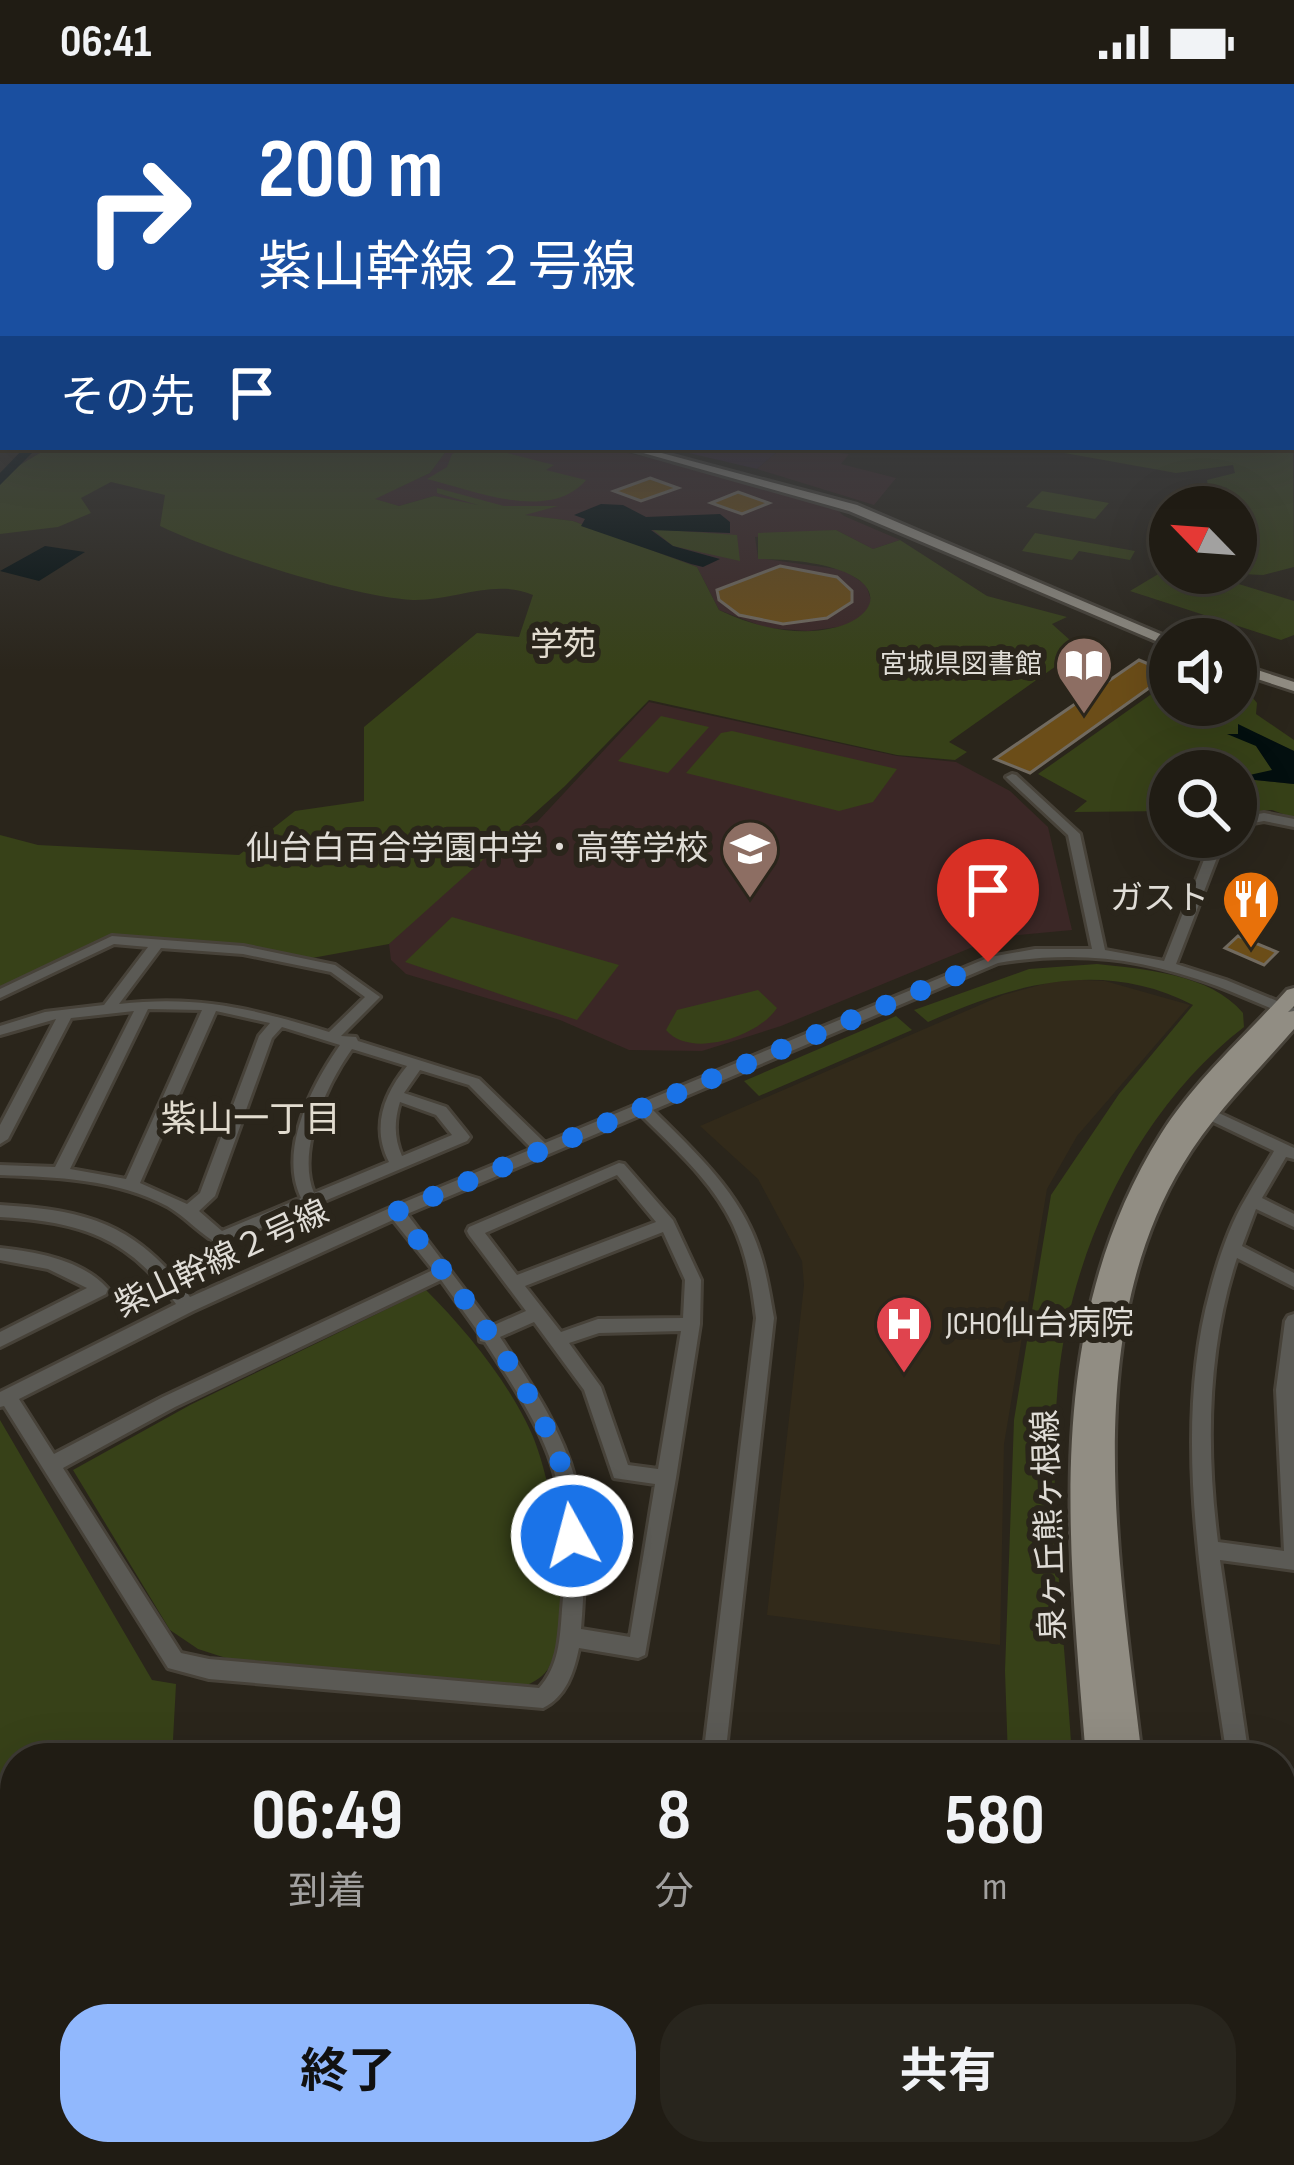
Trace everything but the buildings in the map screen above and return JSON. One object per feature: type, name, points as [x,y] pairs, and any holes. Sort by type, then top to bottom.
[{"type":"main road","points":[[740,477],[841,504],[1149,632]]},
{"type":"main road","points":[[755,477],[846,502],[1098,611]]},
{"type":"main road","points":[[1257,671],[1294,684]]},
{"type":"main road","name":"泉ヶ丘熊ヶ根線","points":[[1125,1743],[1106,1554],[1106,1369],[1125,1273],[1149,1208],[1208,1113],[1291,1007]]},
{"type":"main road","name":"泉ヶ丘熊ヶ根線","points":[[1100,1743],[1082,1445],[1099,1299],[1131,1207],[1171,1134],[1291,1007]]},
{"type":"street","points":[[1012,777],[1074,834],[1099,951]]},
{"type":"street","points":[[1257,819],[1294,823]]},
{"type":"street","points":[[1170,963],[1211,858]]},
{"type":"street","points":[[0,994],[112,940],[243,950],[335,969],[373,997],[334,1035]]},
{"type":"street","points":[[108,1009],[158,944]]},
{"type":"street","name":"紫山幹線２号線","points":[[4,1398],[187,1306],[396,1212],[988,962],[1050,951],[1099,951],[1170,963],[1291,1007]]},
{"type":"street","points":[[61,1171],[142,1006]]},
{"type":"street","points":[[0,1031],[66,1013],[142,1006],[211,1006],[280,1021],[473,1082],[504,1106],[542,1149]]},
{"type":"street","points":[[131,1186],[211,1006]]},
{"type":"street","points":[[0,1139],[66,1013]]},
{"type":"street","points":[[188,1212],[207,1196],[266,1036],[280,1021]]},
{"type":"street","points":[[311,1202],[300,1188],[298,1165],[331,1065],[351,1040]]},
{"type":"street","points":[[398,1164],[386,1146],[395,1095],[418,1063]]},
{"type":"street","points":[[0,1170],[61,1171],[131,1186],[188,1212],[220,1238],[462,1137],[440,1111],[395,1095]]},
{"type":"street","points":[[642,1107],[742,1216],[760,1270],[765,1318],[716,1743]]},
{"type":"street","points":[[1208,1113],[1289,1152],[1252,1200],[1232,1248],[1208,1332],[1198,1433],[1236,1743]]},
{"type":"street","points":[[571,1637],[638,1648],[667,1478],[691,1324],[693,1280],[667,1225],[619,1168],[475,1231],[592,1387],[621,1472],[667,1478]]},
{"type":"street","points":[[1252,1200],[1294,1222]]},
{"type":"street","points":[[0,1210],[78,1219],[134,1242],[162,1268],[187,1306]]},
{"type":"street","points":[[4,1398],[175,1661],[209,1669],[543,1698],[558,1687],[571,1637],[576,1576],[565,1474],[520,1383],[396,1212]]},
{"type":"street","points":[[515,1283],[667,1225]]},
{"type":"street","points":[[1232,1248],[1294,1281]]},
{"type":"street","points":[[0,1254],[40,1258],[77,1271],[100,1289],[0,1340]]},
{"type":"street","points":[[51,1466],[169,1402],[443,1272]]},
{"type":"street","points":[[486,1336],[538,1313]]},
{"type":"street","points":[[1210,1550],[1294,1559],[1285,1390],[1294,1321]]},
{"type":"street","points":[[558,1340],[598,1326],[691,1324]]},
{"type":"shaded area","points":[[421,477],[734,477],[834,507],[900,540],[873,549],[836,530],[755,537],[758,558],[844,570],[866,585],[872,603],[868,615],[852,625],[808,631],[767,628],[719,610],[697,567],[573,521],[523,515],[550,507],[503,506],[437,493],[479,504],[461,505],[434,496],[399,506],[373,499]]},
{"type":"shaded area","points":[[783,477],[896,478],[874,505]]},
{"type":"shaded area","points":[[601,504],[623,505],[646,517],[720,514],[730,522],[730,533],[651,530],[673,546],[720,559],[703,567],[581,526],[585,519],[574,515]]},
{"type":"shaded area","points":[[45,546],[85,552],[39,581],[0,571]]},
{"type":"shaded area","name":"仙台白百合学園中学・高等学校","points":[[649,702],[897,756],[956,762],[1010,791],[1048,827],[1072,930],[997,937],[781,1026],[702,1051],[629,1050],[560,1020],[406,974],[391,960],[389,944],[508,827],[537,822]]},
{"type":"shaded area","points":[[1238,726],[1242,726],[1294,751],[1294,784],[1257,780],[1257,773],[1272,770],[1256,746],[1227,734],[1238,734]]},
{"type":"shaded area","name":"JCHO仙台病院","points":[[1062,979],[1105,981],[1190,1005],[1077,1136],[1047,1189],[1004,1444],[1000,1645],[767,1615],[804,1285],[802,1261],[758,1179],[700,1126],[1003,995]]},
{"type":"green space","points":[[0,477],[421,477],[375,499],[399,506],[434,496],[478,505],[437,493],[437,488],[504,506],[558,506],[525,515],[573,521],[697,567],[719,610],[769,627],[812,631],[846,624],[866,611],[870,594],[855,577],[819,565],[758,559],[758,533],[836,530],[873,549],[900,540],[987,596],[1067,617],[1052,624],[1080,649],[949,742],[967,752],[955,760],[897,755],[649,700],[565,786],[389,944],[312,958],[178,939],[110,936],[0,989],[0,835],[38,845],[239,855],[295,811],[364,801],[364,727],[477,633],[519,637],[533,595],[489,589],[413,600],[321,582],[160,526],[165,495],[111,482],[81,498],[91,513],[58,527],[0,534]]},
{"type":"green space","points":[[1219,477],[1293,477],[1294,567],[1257,575],[1257,486],[1208,486],[1207,480]]},
{"type":"green space","points":[[427,479],[586,480],[571,493],[532,501]]},
{"type":"green space","points":[[1042,491],[1109,503],[1095,519],[1026,507]]},
{"type":"green space","points":[[652,529],[737,535],[740,561],[673,546]]},
{"type":"green space","points":[[1035,533],[1135,551],[1130,560],[1079,551],[1072,560],[1022,551]]},
{"type":"green space","points":[[1149,580],[1149,594],[1257,594],[1257,590],[1294,601],[1294,635],[1281,640],[1257,632],[1257,618],[1213,618],[1130,591]]},
{"type":"green space","points":[[1149,696],[1149,726],[1257,726],[1257,715],[1294,740],[1294,751],[1258,734],[1256,746],[1273,771],[1257,776],[1257,750],[1149,750],[1149,811],[1074,812],[1087,801],[1038,774]]},
{"type":"green space","points":[[661,716],[709,727],[668,773],[618,761]]},
{"type":"green space","points":[[732,731],[897,769],[873,802],[839,811],[686,773],[721,733]]},
{"type":"green space","points":[[1257,780],[1294,784],[1294,818],[1272,810],[1257,811]]},
{"type":"green space","points":[[452,917],[619,965],[577,1020],[405,962]]},
{"type":"green space","points":[[1097,964],[1155,971],[1195,982],[1229,1000],[1243,1013],[1244,1027],[1206,1060],[1142,1140],[1094,1233],[1077,1282],[1065,1333],[1055,1430],[1058,1570],[1071,1743],[1007,1743],[1005,1671],[1014,1420],[1051,1195],[1119,1094],[1193,1005],[1159,991],[1093,980],[1027,987],[928,1022],[914,1010],[1029,969]]},
{"type":"green space","points":[[758,990],[777,1008],[740,1035],[691,1043],[666,1030],[677,1010]]},
{"type":"green space","points":[[896,1016],[912,1030],[759,1096],[744,1081]]},
{"type":"green space","points":[[426,1290],[498,1375],[539,1455],[554,1516],[561,1585],[556,1646],[545,1673],[517,1689],[229,1659],[198,1649],[170,1630],[73,1470],[190,1405]]},
{"type":"green space","points":[[0,1420],[152,1680],[176,1684],[173,1743],[0,1743]]},
{"type":"waterway","points":[[0,481],[4,477]]},
{"type":"place","name":"宮城県図書館","points":[[1084,716]]},
{"type":"place","name":"仙台白百合学園中学・高等学校","points":[[750,900]]},
{"type":"place","name":"ガスト","points":[[1251,950]]},
{"type":"place","name":"JCHO仙台病院","points":[[904,1375]]},
{"type":"district","name":"学苑","points":[[563,645]]},
{"type":"district","name":"紫山一丁目","points":[[251,1120]]},
{"type":"route","points":[[572,1536],[565,1474],[544,1426],[520,1383],[396,1212],[988,962]]}]
